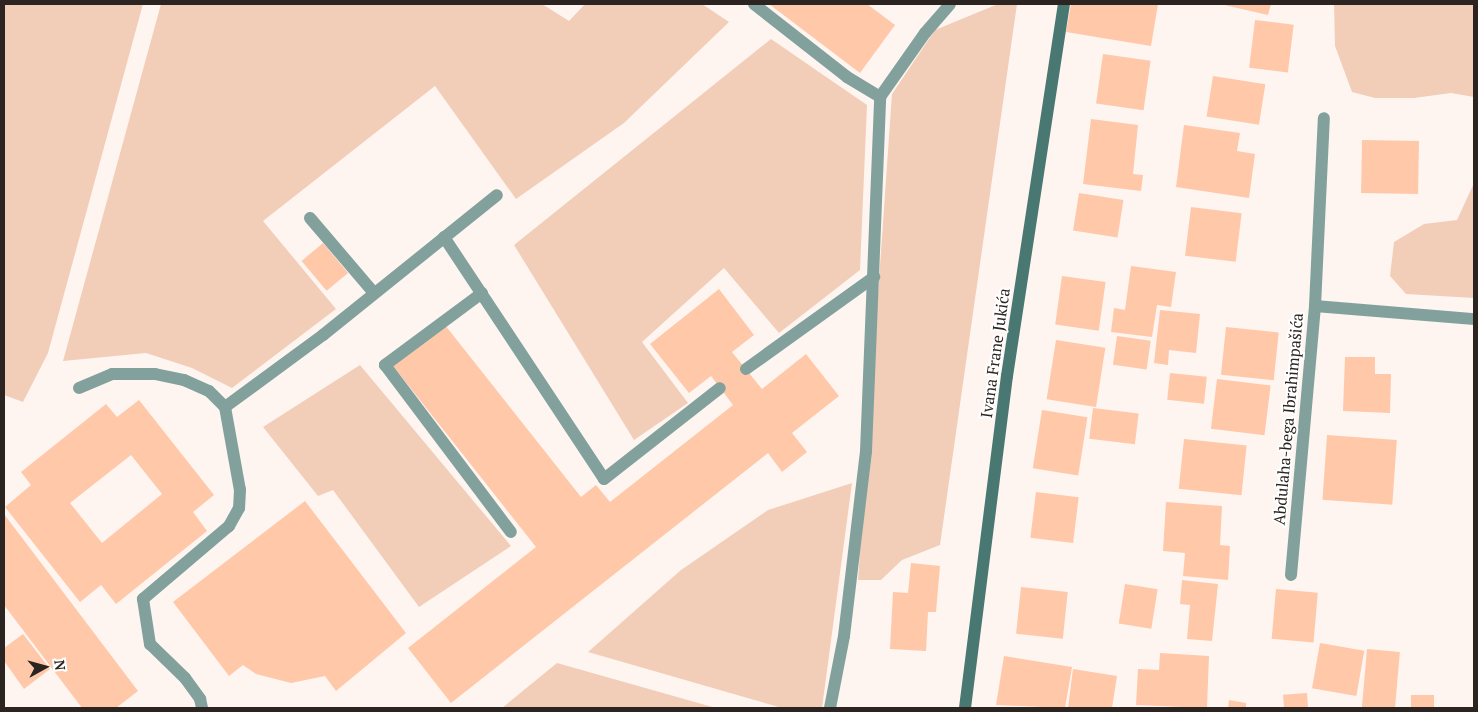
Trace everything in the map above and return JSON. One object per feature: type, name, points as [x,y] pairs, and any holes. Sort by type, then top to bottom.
[{"type":"street","points":[[754,4],[847,77],[880,97]]},
{"type":"street","points":[[830,708],[844,636],[866,451],[880,97],[925,33],[950,4]]},
{"type":"street","name":"Ivana Frane Jukića","points":[[965,708],[1007,376],[1064,4]]},
{"type":"street","points":[[1315,306],[1324,118]]},
{"type":"street","points":[[225,407],[374,293],[496,195]]},
{"type":"street","points":[[310,218],[374,293]]},
{"type":"street","points":[[444,237],[604,479],[720,388]]},
{"type":"street","points":[[746,369],[874,277]]},
{"type":"street","points":[[482,293],[385,365],[511,532]]},
{"type":"street","name":"Abdulaha-bega Ibrahimpašića","points":[[1290,575],[1315,306],[1474,319]]},
{"type":"street","points":[[79,388],[112,374],[155,374],[184,380],[208,391],[225,407],[240,490],[239,508],[229,526],[143,598],[150,644],[186,678],[200,699],[202,708]]},
{"type":"shaded area","points":[[4,4],[143,4],[48,353],[23,402],[4,395]]},
{"type":"shaded area","points":[[161,4],[542,4],[569,21],[585,4],[702,4],[729,22],[624,123],[516,199],[435,86],[263,221],[336,309],[232,388],[192,368],[146,353],[63,361]]},
{"type":"shaded area","points":[[998,4],[1017,4],[940,545],[902,560],[881,580],[858,580],[892,94],[935,30]]},
{"type":"shaded area","points":[[1334,4],[1474,4],[1474,97],[1451,93],[1414,98],[1375,98],[1352,92],[1335,46]]},
{"type":"shaded area","points":[[771,39],[867,105],[860,270],[779,333],[724,268],[642,342],[688,403],[634,440],[514,245]]},
{"type":"shaded area","points":[[1474,183],[1474,298],[1406,294],[1390,276],[1394,242],[1424,224],[1457,220]]},
{"type":"shaded area","points":[[360,365],[511,546],[419,607],[333,490],[318,496],[263,427]]},
{"type":"shaded area","points":[[852,483],[822,708],[782,708],[588,652],[681,570],[768,510]]},
{"type":"shaded area","points":[[557,663],[716,708],[502,708]]},
{"type":"building","points":[[769,4],[867,4],[895,25],[860,73]]},
{"type":"building","points":[[1071,4],[1158,4],[1151,46],[1066,32]]},
{"type":"building","points":[[1220,4],[1271,4],[1268,15]]},
{"type":"building","points":[[1255,20],[1294,25],[1288,72],[1249,68]]},
{"type":"building","points":[[1103,54],[1151,61],[1144,110],[1096,104]]},
{"type":"building","points":[[1213,76],[1265,84],[1259,125],[1207,116]]},
{"type":"building","points":[[1091,119],[1138,125],[1133,174],[1143,175],[1141,191],[1083,184]]},
{"type":"building","points":[[1184,125],[1240,133],[1237,151],[1255,154],[1249,198],[1176,187]]},
{"type":"building","points":[[1362,140],[1419,141],[1418,194],[1361,193]]},
{"type":"building","points":[[1079,193],[1123,200],[1118,238],[1073,231]]},
{"type":"building","points":[[1191,207],[1242,213],[1236,262],[1185,256]]},
{"type":"building","points":[[323,243],[348,273],[327,291],[302,261]]},
{"type":"building","points":[[1131,266],[1176,272],[1171,307],[1157,305],[1152,337],[1111,332],[1114,308],[1125,310]]},
{"type":"building","points":[[1062,276],[1106,282],[1099,331],[1055,325]]},
{"type":"building","points":[[719,289],[754,335],[732,352],[762,389],[806,354],[839,396],[792,433],[807,452],[782,472],[768,453],[451,703],[408,648],[536,547],[393,366],[445,325],[581,497],[596,485],[610,502],[733,405],[711,376],[689,393],[650,344]]},
{"type":"building","points":[[1160,310],[1200,314],[1196,353],[1169,350],[1168,365],[1154,363]]},
{"type":"building","points":[[1226,327],[1279,333],[1274,380],[1221,375]]},
{"type":"building","points":[[1117,336],[1151,341],[1147,369],[1113,365]]},
{"type":"building","points":[[1056,340],[1105,348],[1096,407],[1047,399]]},
{"type":"building","points":[[1345,357],[1375,357],[1375,374],[1391,374],[1390,413],[1343,411]]},
{"type":"building","points":[[1170,373],[1207,377],[1204,404],[1167,400]]},
{"type":"building","points":[[1217,379],[1271,386],[1265,435],[1211,429]]},
{"type":"building","points":[[139,400],[214,495],[193,512],[207,531],[116,604],[101,585],[80,602],[5,507],[31,485],[21,472],[106,404],[117,417]],"holes":[[[131,455],[162,494],[102,543],[70,503]]]},
{"type":"building","points":[[1093,408],[1139,414],[1135,444],[1089,439]]},
{"type":"building","points":[[1042,410],[1087,417],[1078,475],[1033,468]]},
{"type":"building","points":[[1327,435],[1397,440],[1392,505],[1322,500]]},
{"type":"building","points":[[1184,439],[1247,446],[1241,495],[1179,489]]},
{"type":"building","points":[[1036,492],[1079,497],[1073,543],[1030,538]]},
{"type":"building","points":[[305,501],[406,633],[336,691],[325,676],[291,683],[256,674],[243,665],[229,676],[173,602]]},
{"type":"building","points":[[1166,502],[1222,506],[1220,545],[1230,546],[1228,580],[1183,576],[1185,553],[1163,551]]},
{"type":"building","points":[[4,514],[138,691],[116,708],[82,708],[4,605]]},
{"type":"building","points":[[911,563],[940,566],[936,612],[928,612],[926,651],[890,649],[893,592],[908,593]]},
{"type":"building","points":[[1182,580],[1218,584],[1212,641],[1187,639],[1190,605],[1180,604]]},
{"type":"building","points":[[1125,584],[1158,589],[1151,629],[1119,624]]},
{"type":"building","points":[[1021,587],[1068,592],[1063,639],[1016,634]]},
{"type":"building","points":[[1276,589],[1318,593],[1313,642],[1272,639]]},
{"type":"building","points":[[23,634],[50,669],[24,689],[4,661],[4,648]]},
{"type":"building","points":[[1320,643],[1364,651],[1356,696],[1312,688]]},
{"type":"building","points":[[1367,649],[1400,652],[1395,708],[1362,708]]},
{"type":"building","points":[[1160,653],[1209,656],[1207,708],[1136,705],[1138,669],[1159,670]]},
{"type":"building","points":[[1004,656],[1072,667],[1065,708],[996,705]]},
{"type":"building","points":[[1073,669],[1117,676],[1112,708],[1068,708]]},
{"type":"building","points":[[1307,693],[1308,708],[1284,708],[1283,695]]},
{"type":"building","points":[[1411,695],[1434,695],[1434,708],[1411,708]]},
{"type":"building","points":[[1229,700],[1246,703],[1246,708],[1228,708]]}]
